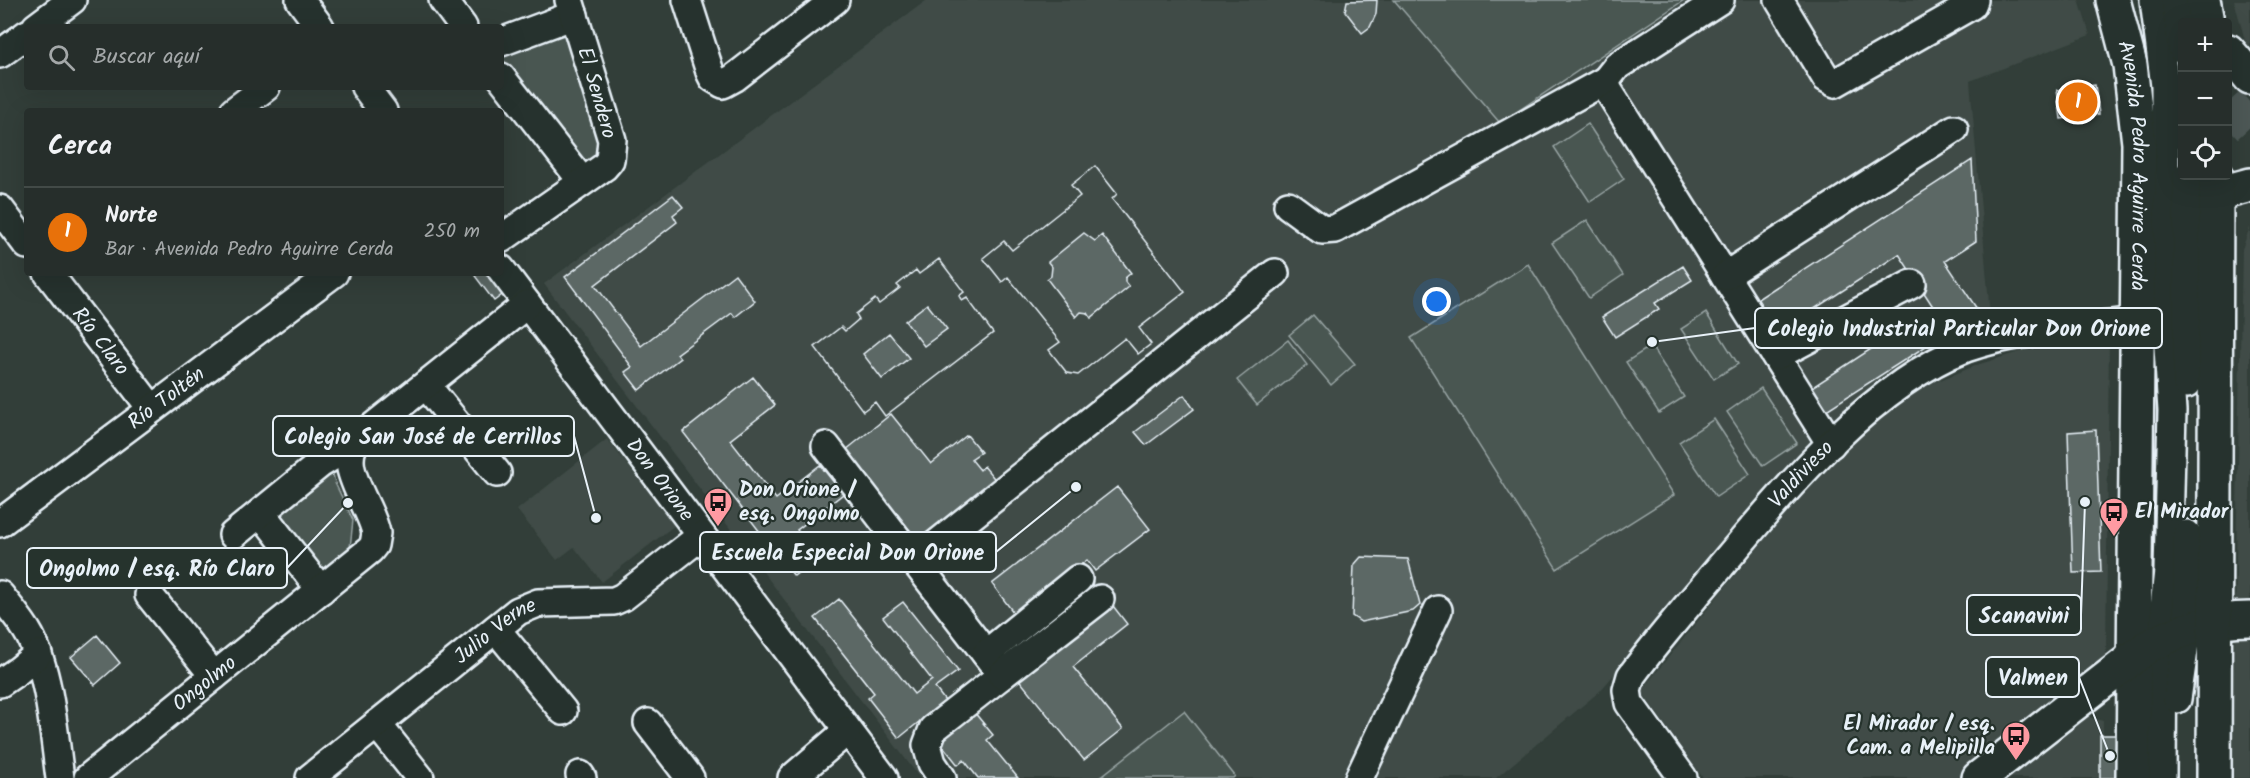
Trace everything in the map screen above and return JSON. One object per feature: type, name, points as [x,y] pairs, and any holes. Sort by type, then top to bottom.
[{"type":"main road","name":"Avenida Pedro Aguirre Cerda","points":[[2113,0],[2130,65],[2137,116],[2139,170],[2133,778]]},
{"type":"main road","points":[[2203,0],[2206,18]]},
{"type":"main road","points":[[2232,56],[2250,77]]},
{"type":"main road","points":[[2214,778],[2188,630],[2216,187],[2228,191],[2250,185]]},
{"type":"main road","points":[[1979,778],[2133,657],[2188,630],[2250,619]]},
{"type":"main road","points":[[2084,696],[2093,694],[2111,697],[2120,702],[2132,718]]},
{"type":"street","points":[[40,24],[72,0]]},
{"type":"street","points":[[300,0],[318,24]]},
{"type":"street","points":[[442,0],[461,24]]},
{"type":"street","points":[[687,0],[710,72],[717,81],[723,84],[729,82],[835,0]]},
{"type":"street","points":[[1288,205],[1322,230],[1335,229],[1606,80],[1617,66],[1719,0]]},
{"type":"street","points":[[1779,0],[1826,78],[1835,82],[1972,5],[1974,0]]},
{"type":"street","points":[[2154,0],[2165,86],[2164,299],[2172,411],[2168,571],[2188,630],[2179,681],[2176,778]]},
{"type":"street","points":[[2175,0],[2178,21]]},
{"type":"street","points":[[504,41],[571,8]]},
{"type":"street","name":"El Sendero","points":[[504,237],[604,167],[610,160],[612,140],[571,8]]},
{"type":"street","points":[[0,54],[24,36]]},
{"type":"street","points":[[1606,80],[1608,90],[1831,444]]},
{"type":"street","points":[[504,81],[582,181]]},
{"type":"street","points":[[238,108],[262,90]]},
{"type":"street","points":[[367,90],[381,108]]},
{"type":"street","points":[[1725,276],[1954,129]]},
{"type":"street","points":[[2162,778],[2188,630],[2187,180]]},
{"type":"street","points":[[0,209],[24,241]]},
{"type":"street","name":"Don Orione","points":[[504,273],[884,778]]},
{"type":"street","points":[[914,562],[1275,273]]},
{"type":"street","name":"Río Claro","points":[[50,276],[152,409]]},
{"type":"street","name":"Río Toltén","points":[[0,524],[330,276]]},
{"type":"street","points":[[1776,356],[1912,284]]},
{"type":"street","points":[[233,536],[320,464],[333,456],[350,452],[356,441],[527,304]]},
{"type":"street","name":"Valdivieso","points":[[1683,778],[1629,703],[1627,690],[1631,676],[1756,523],[1831,444],[1868,409],[1892,391],[1932,365],[1964,349],[2002,338],[2137,321]]},
{"type":"street","points":[[426,385],[497,472]]},
{"type":"street","points":[[826,446],[994,664]]},
{"type":"street","name":"Ongolmo","points":[[88,778],[370,550],[376,538],[374,523],[351,469],[350,452]]},
{"type":"street","points":[[261,513],[321,590]]},
{"type":"street","name":"Julio Verne","points":[[310,778],[518,610],[530,604],[614,601],[623,597],[701,536]]},
{"type":"street","points":[[942,778],[932,763],[927,745],[933,729],[1078,579]]},
{"type":"street","points":[[0,595],[24,626],[38,654],[49,705],[60,778]]},
{"type":"street","points":[[149,595],[214,676]]},
{"type":"street","points":[[994,664],[1100,599]]},
{"type":"street","points":[[1359,778],[1438,610]]},
{"type":"street","points":[[496,629],[563,711]]},
{"type":"street","points":[[0,683],[38,654]]},
{"type":"street","points":[[648,723],[690,778]]},
{"type":"street","points":[[377,724],[420,778]]},
{"type":"street","points":[[792,778],[847,731]]},
{"type":"shaded area","points":[[927,0],[2079,0],[2090,35],[1970,81],[1991,327],[1809,448],[1600,691],[1496,778],[920,778],[544,284]]},
{"type":"shaded area","points":[[1394,0],[1684,0],[1500,123]]},
{"type":"shaded area","points":[[2234,0],[2250,0],[2250,49],[2247,48]]},
{"type":"shaded area","points":[[568,24],[604,137],[601,156],[583,174],[504,70],[504,50]]},
{"type":"shaded area","points":[[1588,124],[1624,179],[1590,202],[1554,147]]},
{"type":"shaded area","points":[[1587,220],[1623,275],[1589,298],[1552,243]]},
{"type":"shaded area","points":[[2250,227],[2250,778],[2232,778],[2242,249]]},
{"type":"shaded area","points":[[1528,264],[1674,495],[1557,569],[1411,338]]},
{"type":"shaded area","points":[[1706,313],[1738,364],[1714,379],[1681,329]]},
{"type":"shaded area","points":[[1313,315],[1355,364],[1331,385],[1289,335]]},
{"type":"shaded area","points":[[2109,337],[2106,659],[1959,778],[1703,778],[1641,691],[1786,512],[1854,440],[1920,388],[1980,364],[2032,348]]},
{"type":"shaded area","points":[[1288,340],[1307,365],[1257,405],[1237,380]]},
{"type":"shaded area","points":[[1651,346],[1684,397],[1659,413],[1626,362]]},
{"type":"shaded area","points":[[1761,388],[1797,443],[1763,466],[1727,412]]},
{"type":"shaded area","points":[[1714,419],[1750,474],[1716,497],[1679,442]]},
{"type":"shaded area","points":[[607,439],[675,525],[602,582],[574,547],[557,560],[517,510]]},
{"type":"shaded area","points":[[332,469],[335,483],[353,520],[350,548],[315,576],[271,516]]},
{"type":"shaded area","points":[[1184,711],[1235,776],[1233,778],[1099,778]]},
{"type":"shaded area","points":[[2069,711],[2103,721],[2102,778],[1988,778]]},
{"type":"building","points":[[1377,0],[1376,14],[1370,27],[1362,33],[1345,11],[1347,1]]},
{"type":"building","points":[[2095,85],[2099,114],[2061,119],[2057,90]]},
{"type":"building","points":[[1972,160],[1976,241],[1945,261],[1979,312],[1822,413],[1808,390],[1934,308],[1899,254],[1771,337],[1750,304]]},
{"type":"building","points":[[1095,166],[1117,194],[1112,199],[1185,292],[1139,328],[1151,344],[1138,354],[1125,338],[1078,375],[1067,373],[1049,350],[1060,342],[1008,277],[1002,282],[983,258],[1004,241],[1012,250],[1080,196],[1071,185]],"holes":[[[1084,233],[1095,241],[1102,235],[1131,273],[1125,278],[1129,287],[1091,318],[1088,313],[1081,312],[1076,317],[1047,279],[1051,276],[1052,267],[1048,262]]]},
{"type":"building","points":[[1095,166],[1117,194],[1112,199],[1185,292],[1139,328],[1151,344],[1138,354],[1125,338],[1078,375],[1067,373],[1049,350],[1060,342],[1008,277],[1002,282],[983,258],[1004,241],[1012,250],[1080,196],[1071,185]]},
{"type":"building","points":[[673,195],[683,207],[673,215],[677,222],[595,285],[641,346],[735,274],[755,301],[735,317],[732,313],[677,354],[680,358],[639,390],[625,372],[632,367],[565,277]]},
{"type":"building","points":[[939,259],[964,292],[959,296],[962,301],[967,298],[993,333],[885,416],[875,402],[863,411],[815,347],[841,327],[845,331],[859,319],[856,314],[875,299],[879,304],[900,288],[897,285],[916,270],[919,274]],"holes":[[[889,333],[909,358],[882,379],[863,354]]]},
{"type":"building","points":[[939,259],[964,292],[959,296],[962,301],[967,298],[993,333],[885,416],[875,402],[863,411],[815,347],[841,327],[845,331],[859,319],[856,314],[875,299],[879,304],[900,288],[897,285],[916,270],[919,274]]},
{"type":"building","points":[[1683,266],[1692,280],[1655,303],[1659,309],[1615,337],[1602,317]]},
{"type":"building","points":[[475,276],[500,276],[510,289],[494,301]]},
{"type":"building","points":[[927,304],[947,329],[924,346],[905,321]]},
{"type":"building","points":[[753,377],[775,405],[730,440],[776,499],[820,465],[843,494],[797,530],[818,557],[794,576],[683,432]]},
{"type":"building","points":[[1184,395],[1194,409],[1146,445],[1135,432]]},
{"type":"building","points":[[891,414],[931,464],[967,435],[981,452],[971,459],[980,470],[984,466],[1002,488],[942,536],[912,533],[846,450]]},
{"type":"building","points":[[2096,430],[2101,572],[2073,573],[2068,432]]},
{"type":"building","points":[[1117,487],[1150,529],[1095,571],[1087,560],[1016,616],[992,584]]},
{"type":"building","points":[[1361,557],[1408,559],[1420,605],[1413,611],[1361,622],[1352,616],[1354,565]]},
{"type":"building","points":[[839,599],[914,694],[932,680],[883,617],[903,602],[958,671],[935,688],[945,701],[899,738],[868,698],[874,693],[815,618]]},
{"type":"building","points":[[1110,602],[1127,624],[1073,667],[1123,729],[1084,760],[1012,671]]},
{"type":"building","points":[[97,635],[120,663],[95,685],[71,657]]},
{"type":"building","points":[[974,712],[993,735],[987,740],[1018,778],[978,778],[964,760],[958,765],[939,741]]},
{"type":"building","points":[[2100,735],[2120,735],[2120,778],[2100,778]]},
{"type":"tunnel","points":[[2232,107],[2250,127]]},
{"type":"place","name":"Norte","points":[[2078,102]]},
{"type":"place","name":"Colegio Industrial Particular Don Orione","points":[[1652,342]]},
{"type":"place","name":"Escuela Especial Don Orione","points":[[1076,487]]},
{"type":"place","name":"Scanavini","points":[[2085,502]]},
{"type":"place","name":"Ongolmo / esq. Río Claro","points":[[348,503]]},
{"type":"place","name":"Colegio San José de Cerrillos","points":[[596,518]]},
{"type":"place","name":"Don Orione / esq. Ongolmo","points":[[718,528]]},
{"type":"place","name":"El Mirador","points":[[2114,538]]},
{"type":"place","name":"Valmen","points":[[2110,756]]},
{"type":"place","name":"El Mirador / esq. Cam. a Melipilla","points":[[2016,762]]}]
